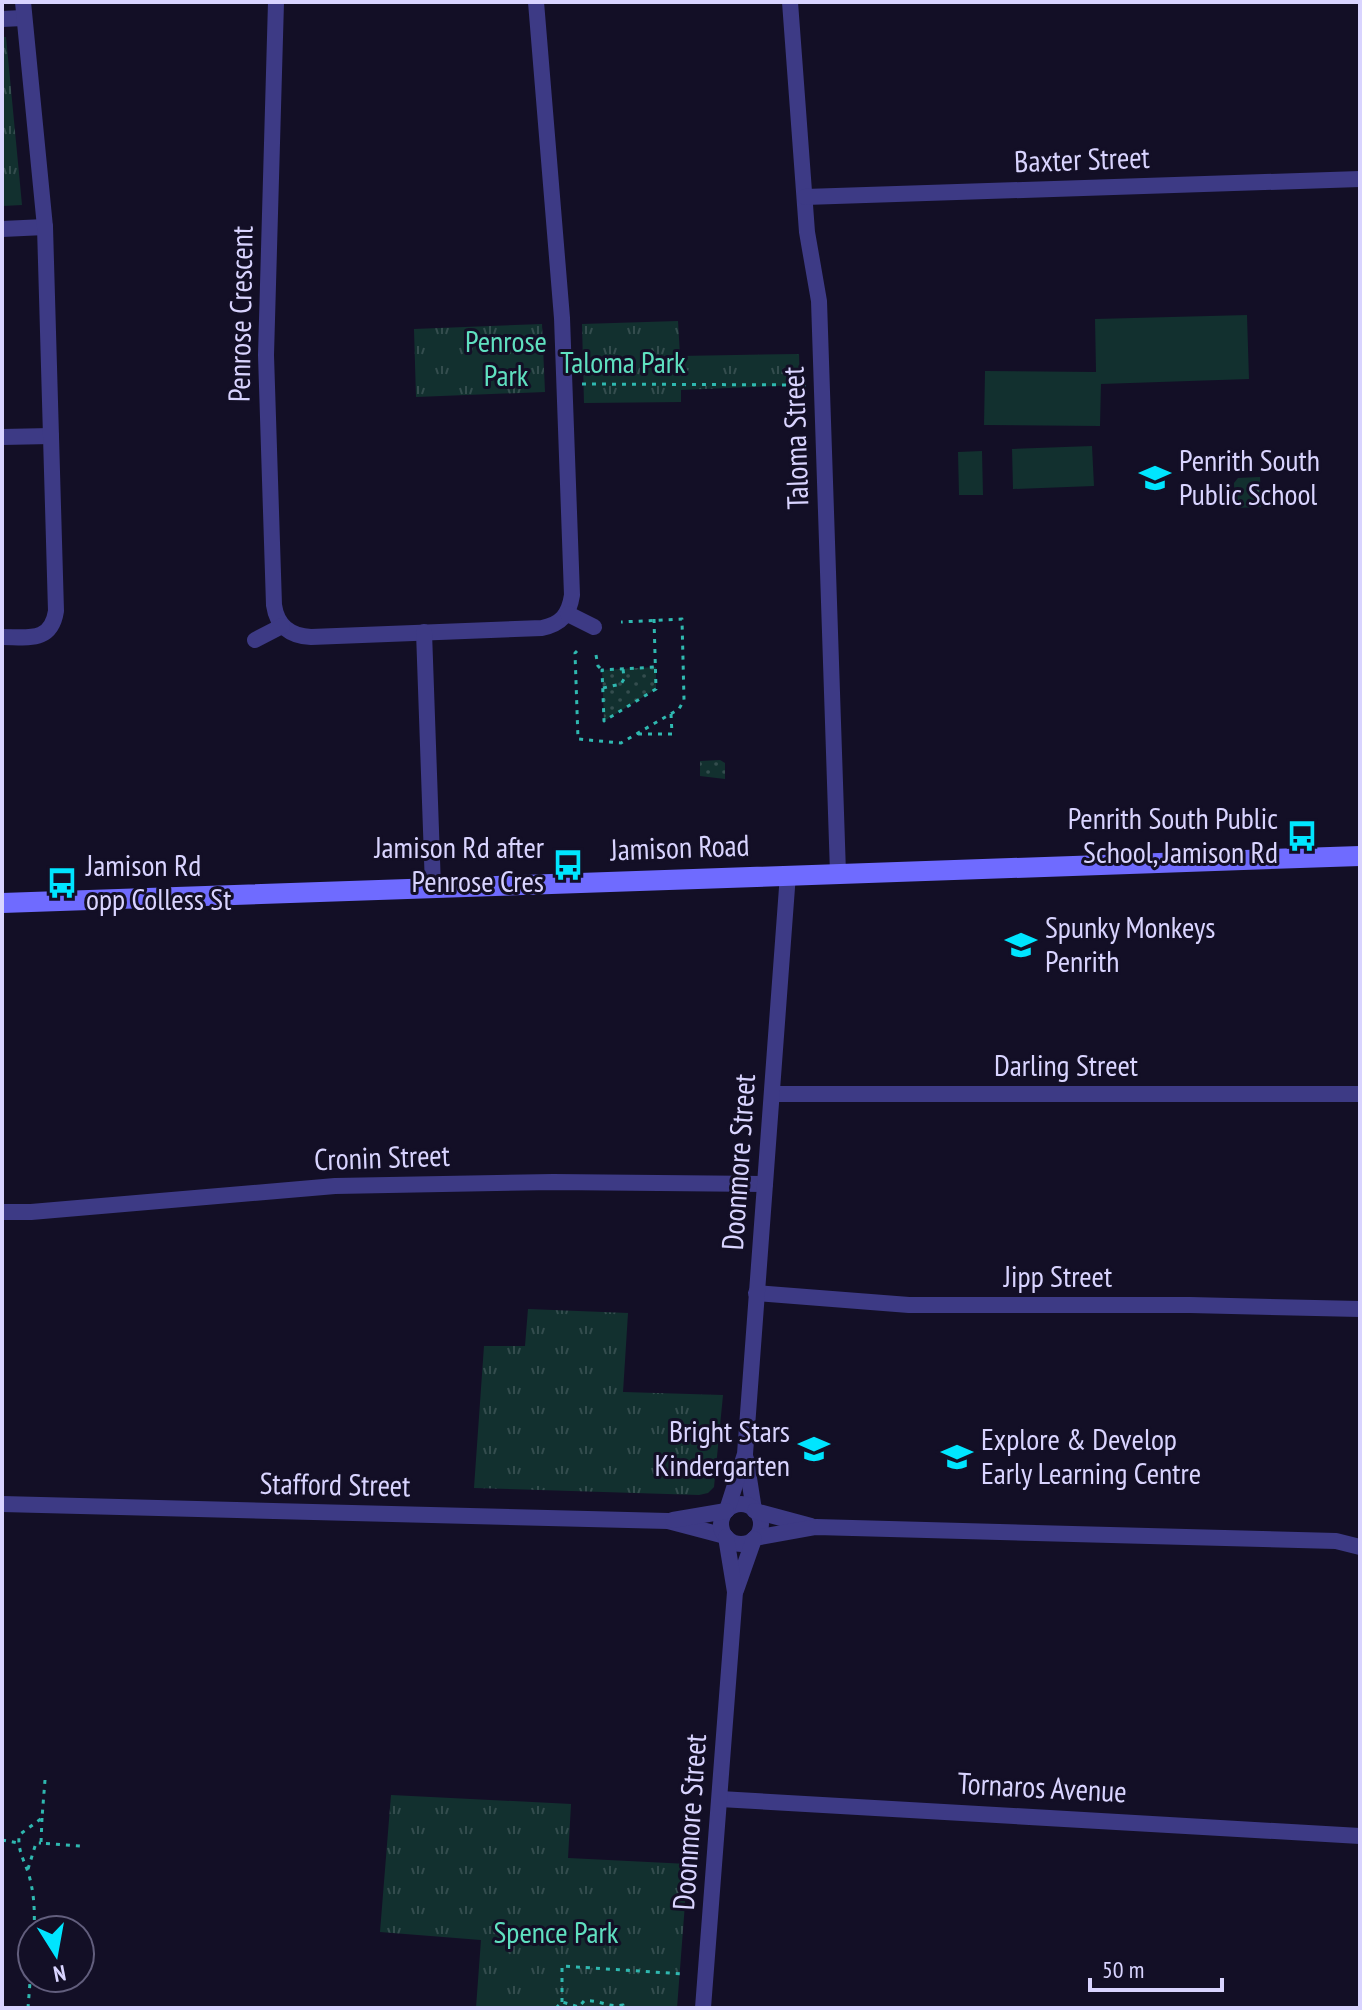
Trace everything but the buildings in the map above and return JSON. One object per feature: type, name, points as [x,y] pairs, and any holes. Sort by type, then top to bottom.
[{"type":"main road","name":"Jamison Road","points":[[2,903],[1360,856]]},
{"type":"street","name":"Penrose Crescent","points":[[276,2],[266,355],[274,605],[282,626]]},
{"type":"street","points":[[255,640],[282,626],[295,634],[311,637],[542,628],[557,623],[568,614],[572,595],[562,318],[536,2]]},
{"type":"street","name":"Taloma Street","points":[[790,2],[807,232],[819,301],[838,873]]},
{"type":"street","points":[[2,19],[23,10],[45,227],[55,616],[50,630],[39,636],[2,637]]},
{"type":"street","name":"Baxter Street","points":[[805,197],[1360,179]]},
{"type":"street","points":[[2,229],[45,227]]},
{"type":"street","points":[[2,437],[51,436]]},
{"type":"street","points":[[568,614],[594,627]]},
{"type":"street","points":[[424,632],[433,887]]},
{"type":"street","name":"Doonmore Street","points":[[755,1510],[745,1454],[788,874]]},
{"type":"street","name":"Darling Street","points":[[772,1094],[1360,1094]]},
{"type":"street","name":"Cronin Street","points":[[2,1212],[335,1186],[553,1182],[765,1184]]},
{"type":"street","name":"Jipp Street","points":[[756,1293],[909,1305],[1190,1305],[1360,1309]]},
{"type":"street","name":"Doonmore Street","points":[[726,1510],[745,1454]]},
{"type":"street","name":"Stafford Street","points":[[2,1504],[668,1521],[726,1510]]},
{"type":"street","points":[[816,1527],[738,1505],[726,1510],[721,1520],[725,1536],[736,1543],[816,1527],[1336,1541],[1360,1547]]},
{"type":"street","points":[[754,1538],[760,1521],[755,1510]]},
{"type":"street","name":"Stafford Street","points":[[668,1521],[725,1536]]},
{"type":"street","points":[[1336,1541],[1360,1534]]},
{"type":"street","name":"Doonmore Street","points":[[703,2008],[735,1592],[725,1536]]},
{"type":"street","name":"Doonmore Street","points":[[735,1592],[754,1538]]},
{"type":"street","name":"Tornaros Avenue","points":[[720,1799],[1360,1836]]},
{"type":"path","points":[[564,384],[822,385]]},
{"type":"path","points":[[596,655],[602,670],[604,721],[656,689],[654,619]]},
{"type":"path","points":[[577,651],[578,739],[621,743],[679,709],[684,700],[682,619],[621,622]]},
{"type":"path","points":[[602,670],[656,667]]},
{"type":"path","points":[[603,688],[621,684],[623,668]]},
{"type":"path","points":[[638,734],[672,734],[671,714]]},
{"type":"path","points":[[41,1843],[45,1780]]},
{"type":"path","points":[[35,1914],[18,1843],[19,1835],[42,1818]]},
{"type":"path","points":[[2,1840],[18,1843]]},
{"type":"path","points":[[27,1871],[36,1843],[80,1846]]},
{"type":"path","points":[[556,2008],[562,2002],[562,1966],[684,1974]]},
{"type":"path","points":[[562,2002],[579,2007],[584,2001],[593,2000],[608,2006],[623,2005],[623,2008]]},
{"type":"green space","points":[[2,37],[6,37],[22,205],[2,206]]},
{"type":"green space","points":[[1247,315],[1249,379],[1101,384],[1100,426],[984,425],[985,371],[1096,372],[1095,319]]},
{"type":"green space","name":"Taloma Park","points":[[678,321],[680,356],[799,354],[800,385],[681,390],[681,402],[584,403],[582,324]]},
{"type":"green space","name":"Penrose Park","points":[[542,324],[545,392],[416,397],[414,329]]},
{"type":"green space","points":[[1092,446],[1094,486],[1013,489],[1012,449]]},
{"type":"green space","points":[[982,451],[983,495],[959,495],[958,452]]},
{"type":"green space","points":[[1260,477],[1261,507],[1235,508],[1234,483],[1238,478]]},
{"type":"green space","points":[[656,667],[656,689],[604,721],[602,670]]},
{"type":"green space","points":[[720,760],[725,763],[725,779],[700,776],[700,761]]},
{"type":"green space","points":[[528,1309],[628,1313],[623,1392],[723,1395],[714,1487],[708,1493],[699,1495],[474,1488],[484,1346],[525,1346]]},
{"type":"green space","name":"Spence Park","points":[[391,1795],[571,1804],[568,1858],[688,1864],[677,2008],[476,2008],[481,1940],[380,1932]]},
{"type":"place","name":"Penrith South Public School","points":[[1155,478]]},
{"type":"place","name":"Penrith South Public School, Jamison Rd","points":[[1302,836]]},
{"type":"place","name":"Jamison Rd after Penrose Cres","points":[[568,865]]},
{"type":"place","name":"Jamison Rd opp Colless St","points":[[62,883]]},
{"type":"place","name":"Spunky Monkeys Penrith","points":[[1021,945]]},
{"type":"place","name":"Bright Stars Kindergarten","points":[[814,1449]]},
{"type":"place","name":"Explore & Develop Early Learning Centre","points":[[957,1457]]}]
